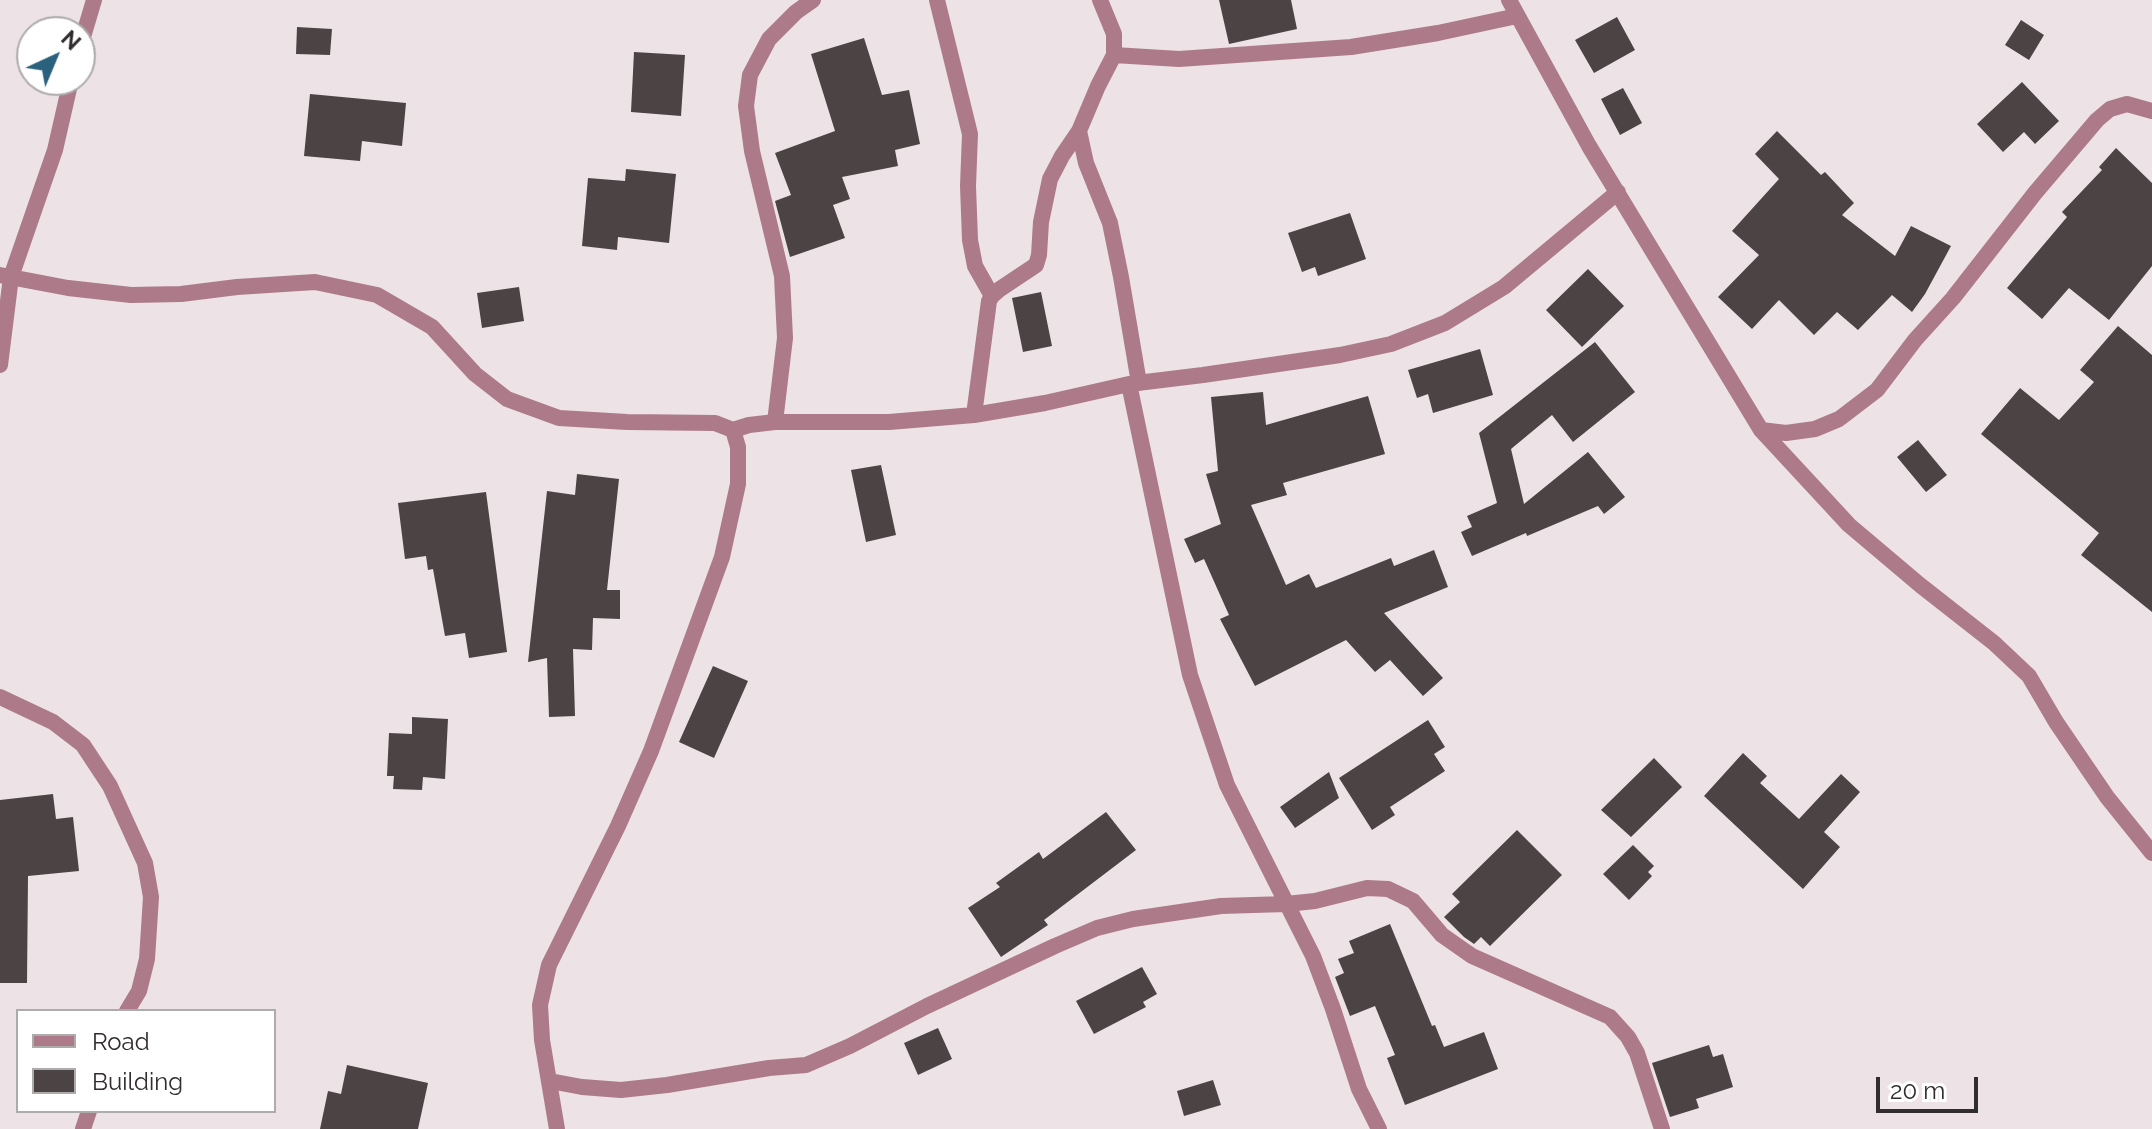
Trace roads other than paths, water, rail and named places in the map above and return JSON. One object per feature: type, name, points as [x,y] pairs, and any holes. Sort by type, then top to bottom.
[{"type":"street","points":[[775,422],[785,338],[782,276],[752,151],[746,106],[750,75],[769,39],[813,0]]},
{"type":"street","points":[[937,0],[970,134],[968,186],[971,249],[978,274],[992,296]]},
{"type":"street","points":[[974,415],[988,306],[992,296],[1036,265],[1050,179],[1079,131],[1114,55],[1114,34],[1100,0]]},
{"type":"street","points":[[1509,0],[1574,119],[1761,430],[1849,525],[1994,643],[2029,676],[2107,797],[2152,853]]},
{"type":"street","points":[[1114,55],[1179,59],[1351,47],[1517,16]]},
{"type":"street","points":[[0,365],[6,276],[55,150],[67,96]]},
{"type":"street","points":[[1761,430],[1786,433],[1815,429],[1839,419],[1877,390],[2097,120],[2110,109],[2127,104],[2152,111]]},
{"type":"street","points":[[1079,131],[1086,163],[1110,223],[1121,277],[1134,383],[1190,675],[1227,785],[1313,956],[1359,1089],[1379,1129]]},
{"type":"street","points":[[6,276],[68,288],[131,295],[181,294],[315,282],[377,295],[432,327],[475,374],[507,399],[559,418],[715,423],[733,430],[775,422],[889,422],[974,415],[1134,383],[1340,355],[1391,344],[1445,323],[1504,287],[1618,192]]},
{"type":"street","points":[[557,1129],[542,1040],[540,1005],[549,965],[618,826],[651,751],[722,557],[738,484],[738,447],[733,430]]},
{"type":"street","points":[[0,697],[53,722],[83,745],[110,786],[145,863],[151,897],[147,959],[139,991],[128,1009]]},
{"type":"street","points":[[550,1081],[621,1090],[806,1065],[1097,928],[1133,919],[1221,906],[1315,901],[1367,888],[1388,889],[1413,901],[1442,935],[1472,956],[1610,1017],[1628,1037],[1637,1053],[1662,1129]]}]
